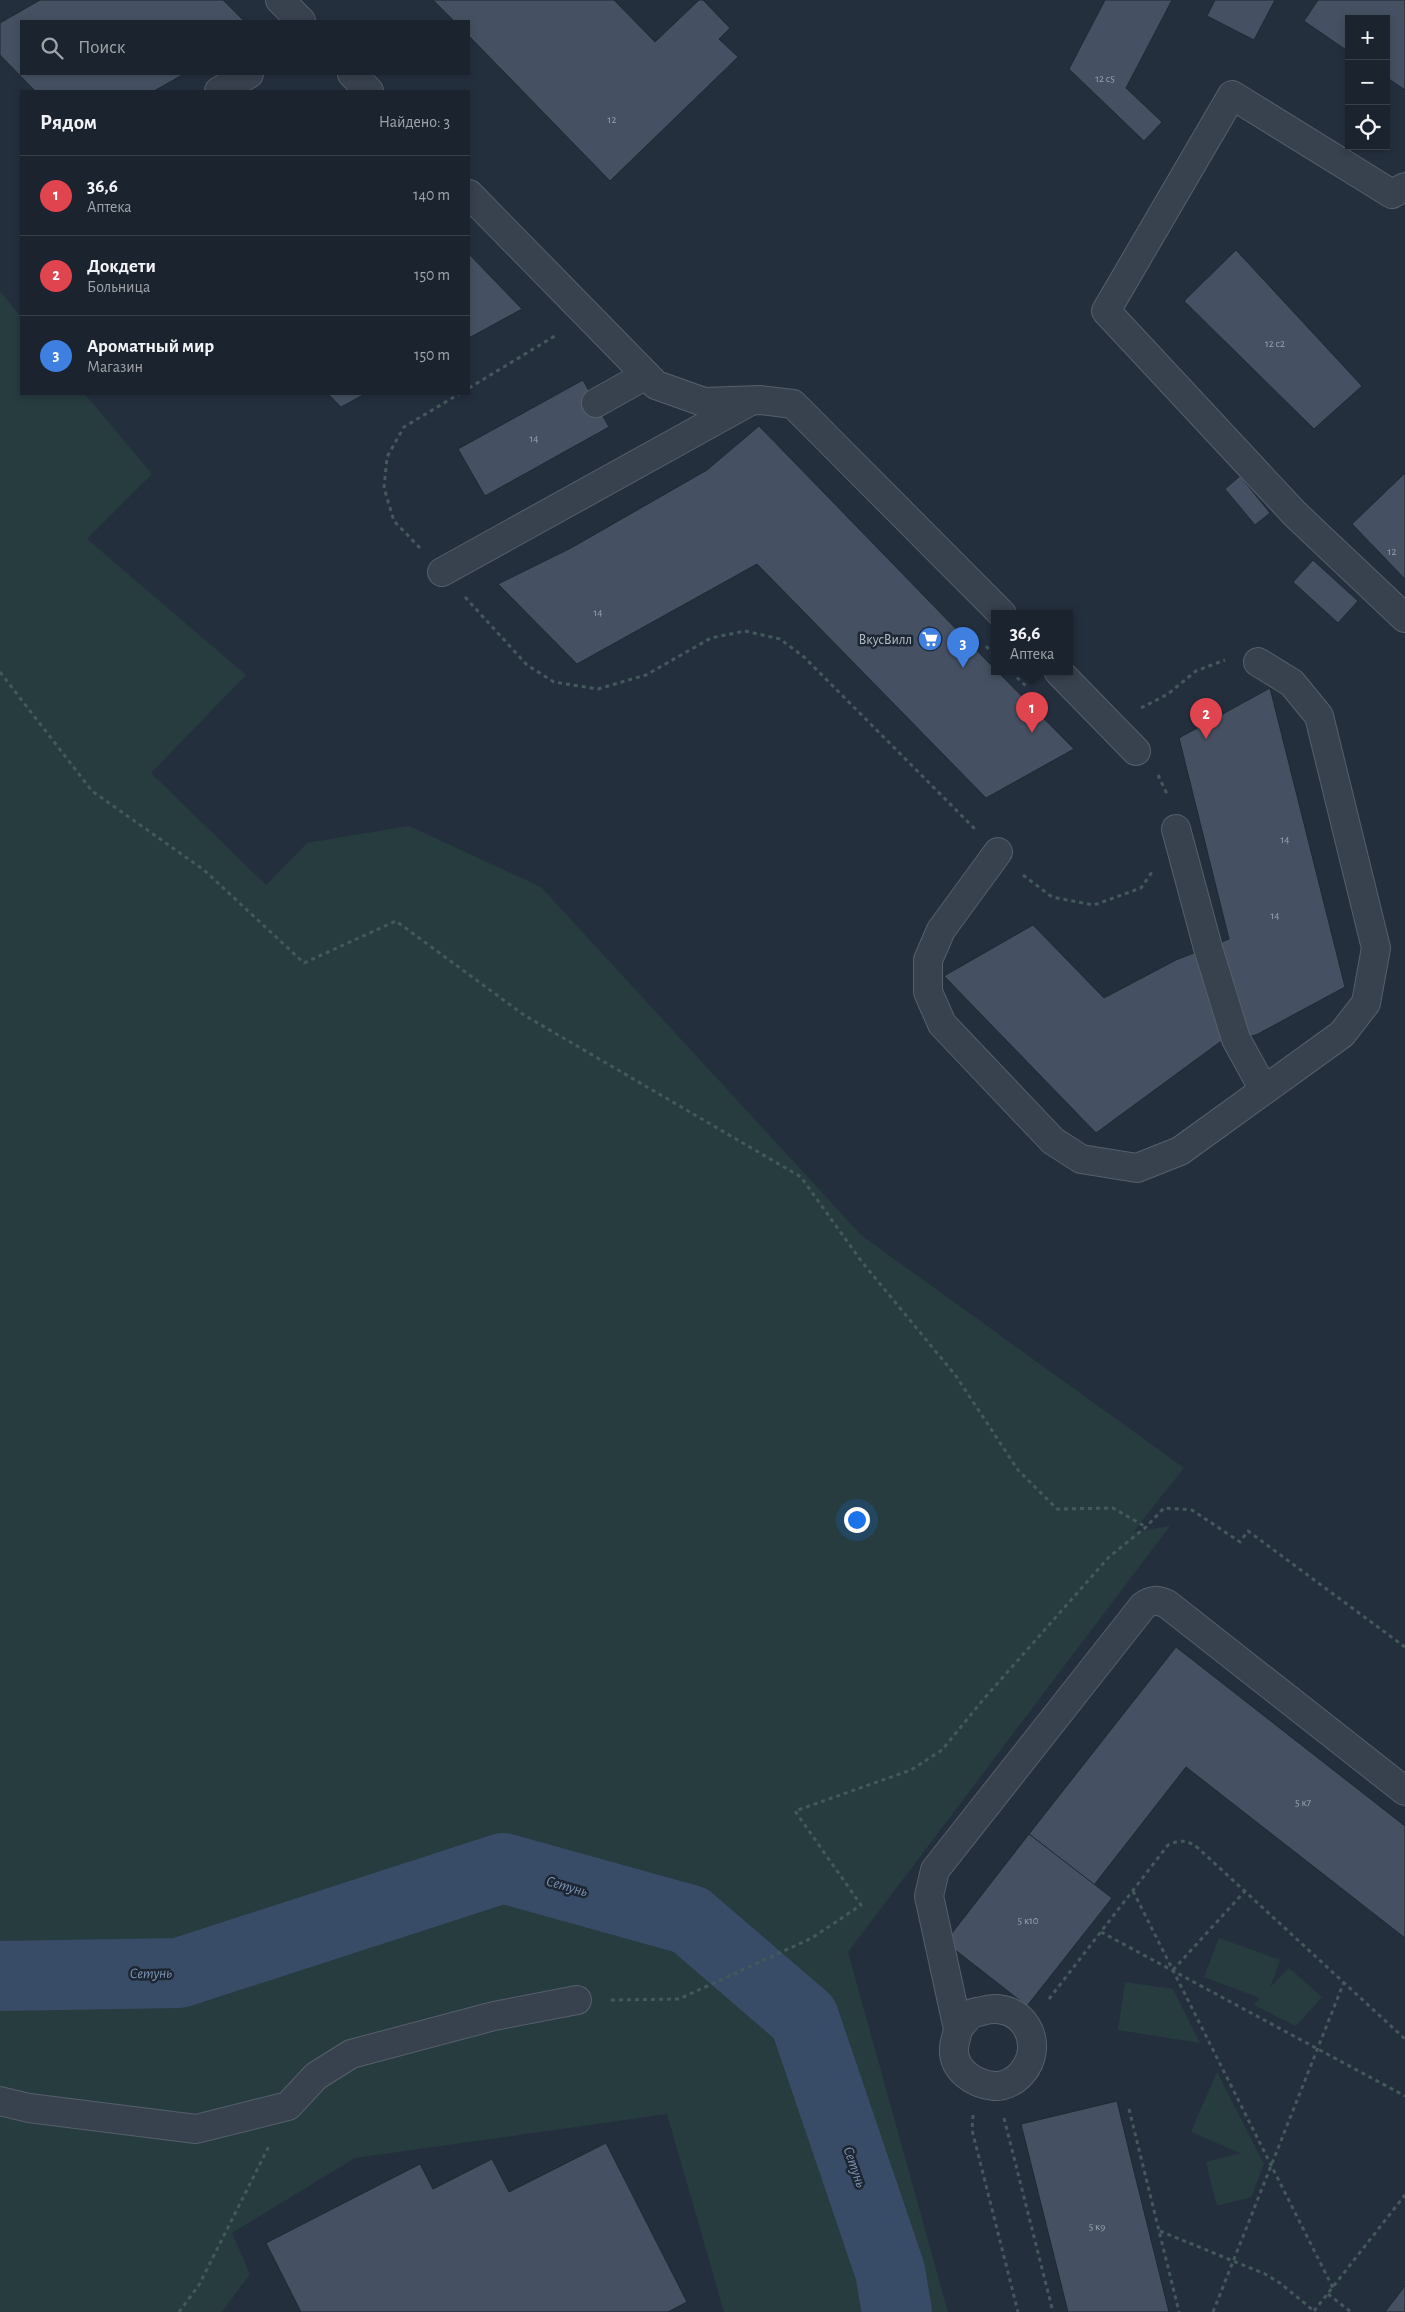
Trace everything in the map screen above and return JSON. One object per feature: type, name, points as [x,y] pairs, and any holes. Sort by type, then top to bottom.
[{"type":"lane","points":[[280,0],[300,20]]},
{"type":"lane","points":[[221,90],[247,75]]},
{"type":"lane","points":[[353,75],[368,90]]},
{"type":"lane","points":[[1405,187],[1392,194],[1232,95],[1106,311],[1295,514],[1405,618]]},
{"type":"lane","points":[[470,195],[656,385],[704,402],[752,400],[793,404],[998,610]]},
{"type":"lane","points":[[596,403],[646,375]]},
{"type":"lane","points":[[442,572],[752,400]]},
{"type":"lane","points":[[998,852],[940,930],[928,960],[928,992],[942,1024],[1053,1141],[1081,1159],[1137,1168],[1180,1151],[1342,1034],[1366,1003],[1376,948],[1319,716],[1292,683],[1258,662]]},
{"type":"lane","points":[[1062,675],[1136,751]]},
{"type":"lane","points":[[1176,829],[1208,948],[1236,1039],[1264,1090]]},
{"type":"lane","points":[[958,2028],[972,2014],[992,2008],[1012,2012],[1027,2026],[1033,2046],[1028,2066],[1015,2080],[986,2084],[960,2069],[954,2049],[958,2028],[929,1896],[934,1870],[1148,1602],[1159,1601],[1167,1604],[1404,1788]]},
{"type":"lane","points":[[0,2101],[29,2108],[196,2129],[288,2106],[316,2076],[351,2054],[494,2016],[578,2000]]},
{"type":"path","points":[[470,387],[588,316]]},
{"type":"path","points":[[457,395],[404,427],[387,457],[384,488],[394,521],[527,664],[554,682],[598,689],[646,676],[711,638],[745,631],[780,639],[804,656],[1014,868],[1052,897],[1094,905],[1141,888],[1169,851],[1176,829],[1168,796],[1158,776],[1136,751]]},
{"type":"path","points":[[1098,711],[1142,708],[1168,694],[1196,671],[1222,660],[1258,662]]},
{"type":"path","points":[[0,672],[92,791],[204,870],[304,963],[396,921],[524,1015],[801,1177],[862,1262],[956,1376],[1018,1470],[1057,1509],[1113,1508],[1146,1527]]},
{"type":"path","points":[[578,2000],[679,1999],[812,1938],[861,1905],[795,1811],[911,1770],[942,1750],[988,1694],[1109,1557],[1146,1527],[1164,1508],[1192,1510],[1240,1542],[1248,1531],[1405,1647]]},
{"type":"path","points":[[1054,1993],[1168,1845],[1178,1840],[1187,1841],[1198,1848],[1405,2039]]},
{"type":"path","points":[[1133,1891],[1332,2288]]},
{"type":"path","points":[[1173,1970],[1245,1891]]},
{"type":"path","points":[[1101,1932],[1405,2096]]},
{"type":"path","points":[[1213,2312],[1344,1982]]},
{"type":"path","points":[[986,2084],[972,2130],[1018,2312]]},
{"type":"path","points":[[986,2084],[1053,2312]]},
{"type":"path","points":[[179,2312],[199,2285],[288,2106]]},
{"type":"path","points":[[1129,2109],[1179,2312]]},
{"type":"path","points":[[1159,2231],[1272,2278],[1314,2311],[1405,2195]]},
{"type":"path","points":[[1328,2294],[1351,2312]]},
{"type":"green space","points":[[0,291],[20,316],[20,395],[86,395],[152,474],[87,539],[246,675],[151,773],[266,885],[307,843],[409,826],[541,887],[861,1235],[1184,1468],[1133,1532],[1170,1526],[848,1952],[948,2312],[724,2312],[667,2114],[355,2158],[232,2233],[250,2274],[222,2312],[0,2312]]},
{"type":"green space","points":[[1219,1938],[1280,1960],[1270,1987],[1289,1968],[1322,1997],[1296,2026],[1254,2005],[1260,1998],[1204,1977]]},
{"type":"green space","points":[[1125,1982],[1173,1989],[1200,2043],[1118,2030]]},
{"type":"green space","points":[[1217,2072],[1264,2164],[1251,2197],[1217,2206],[1206,2162],[1240,2153],[1191,2132]]},
{"type":"building","points":[[40,0],[223,0],[243,20],[20,20],[20,75],[182,75],[156,90],[34,90],[0,55],[0,23]]},
{"type":"building","points":[[433,0],[614,0],[655,42],[699,0],[703,0],[730,28],[719,39],[738,57],[610,181],[470,37],[470,20],[453,20]]},
{"type":"building","points":[[1105,0],[1172,0],[1126,88],[1162,122],[1144,141],[1069,69]]},
{"type":"building","points":[[1215,0],[1275,0],[1254,40],[1207,16]]},
{"type":"building","points":[[1318,0],[1405,0],[1405,90],[1390,80],[1390,15],[1345,15],[1345,49],[1304,21]]},
{"type":"building","points":[[1236,250],[1362,386],[1314,429],[1184,301]]},
{"type":"building","points":[[470,255],[522,309],[470,337]]},
{"type":"building","points":[[583,380],[609,427],[485,496],[458,449]]},
{"type":"building","points":[[329,395],[363,395],[341,407]]},
{"type":"building","points":[[759,426],[991,665],[991,675],[1001,675],[1074,749],[986,798],[757,564],[577,664],[498,584],[571,548],[707,470]]},
{"type":"building","points":[[1405,473],[1405,579],[1352,524]]},
{"type":"building","points":[[1240,476],[1270,513],[1255,525],[1225,489]]},
{"type":"building","points":[[1313,560],[1358,601],[1338,623],[1293,582]]},
{"type":"building","points":[[1270,688],[1345,987],[1256,1035],[1220,1042],[1096,1133],[944,976],[1033,925],[1104,998],[1176,960],[1229,939],[1179,738]]},
{"type":"building","points":[[1176,1647],[1405,1826],[1405,1938],[1186,1767],[1094,1885],[1029,1834]]},
{"type":"building","points":[[1029,1834],[1112,1898],[1027,2006],[945,1942]]},
{"type":"building","points":[[1117,2101],[1169,2312],[1068,2312],[1021,2124]]},
{"type":"building","points":[[606,2143],[687,2302],[668,2312],[301,2312],[266,2243],[420,2164],[433,2189],[492,2159],[509,2192]]},
{"type":"building","points":[[1405,2286],[1405,2312],[1385,2312]]},
{"type":"waterway","name":"Сетунь","points":[[0,1976],[179,1973],[503,1868],[690,1920],[804,2018],[890,2271],[897,2312]]},
{"type":"place","name":"ВкусВилл","points":[[930,639]]},
{"type":"place","name":"Ароматный мир","points":[[963,668]]},
{"type":"place","name":"36,6","points":[[1032,733]]},
{"type":"place","name":"Докдети","points":[[1206,739]]}]
